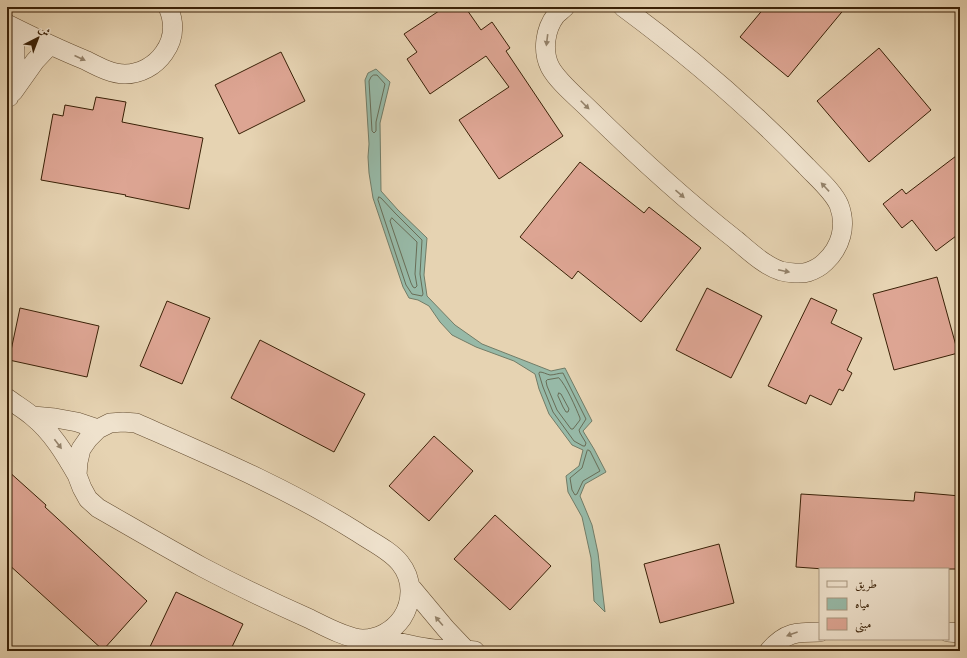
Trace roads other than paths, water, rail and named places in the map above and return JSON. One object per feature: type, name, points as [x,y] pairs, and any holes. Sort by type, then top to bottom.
[{"type":"street","points":[[9,25],[111,72],[125,74],[139,72],[150,67],[160,58],[168,47],[172,34],[172,21],[168,7]]},
{"type":"street","points":[[565,7],[557,14],[550,26],[546,39],[546,53],[548,60],[558,78],[608,128],[660,176],[714,223],[769,266],[782,271],[796,273],[809,272],[821,265],[832,256],[839,244],[843,231],[842,217],[838,204],[830,192],[793,153],[720,84],[623,7]]},
{"type":"street","points":[[8,99],[15,74],[15,49],[9,25]]},
{"type":"street","points":[[8,99],[35,61],[50,45]]},
{"type":"street","points":[[7,398],[33,416],[50,434],[65,454],[88,499],[98,508],[201,566],[288,610],[350,637],[363,639],[377,637],[388,632],[398,623],[406,612],[410,599],[410,586],[407,573],[400,562],[389,553],[345,525],[264,480],[211,455],[136,423],[110,423],[98,429],[88,438],[81,450],[77,475]]},
{"type":"street","points":[[33,416],[62,419],[98,429]]},
{"type":"street","points":[[410,586],[437,619],[470,650]]},
{"type":"street","points":[[769,651],[776,643],[787,636],[799,632],[819,632]]},
{"type":"street","points":[[949,632],[960,633]]},
{"type":"street","points":[[377,637],[406,645],[436,649],[470,650]]},
{"type":"water","points":[[376,69],[390,82],[380,123],[381,191],[427,238],[424,275],[427,296],[455,325],[482,344],[551,371],[565,368],[592,421],[583,431],[606,472],[585,484],[580,496],[592,525],[598,553],[605,612],[594,601],[591,558],[582,517],[568,492],[566,476],[579,466],[583,450],[572,445],[549,414],[535,374],[514,361],[476,347],[452,335],[440,322],[429,306],[418,300],[409,298],[403,287],[373,198],[369,173],[369,144],[365,80],[368,73]]}]
